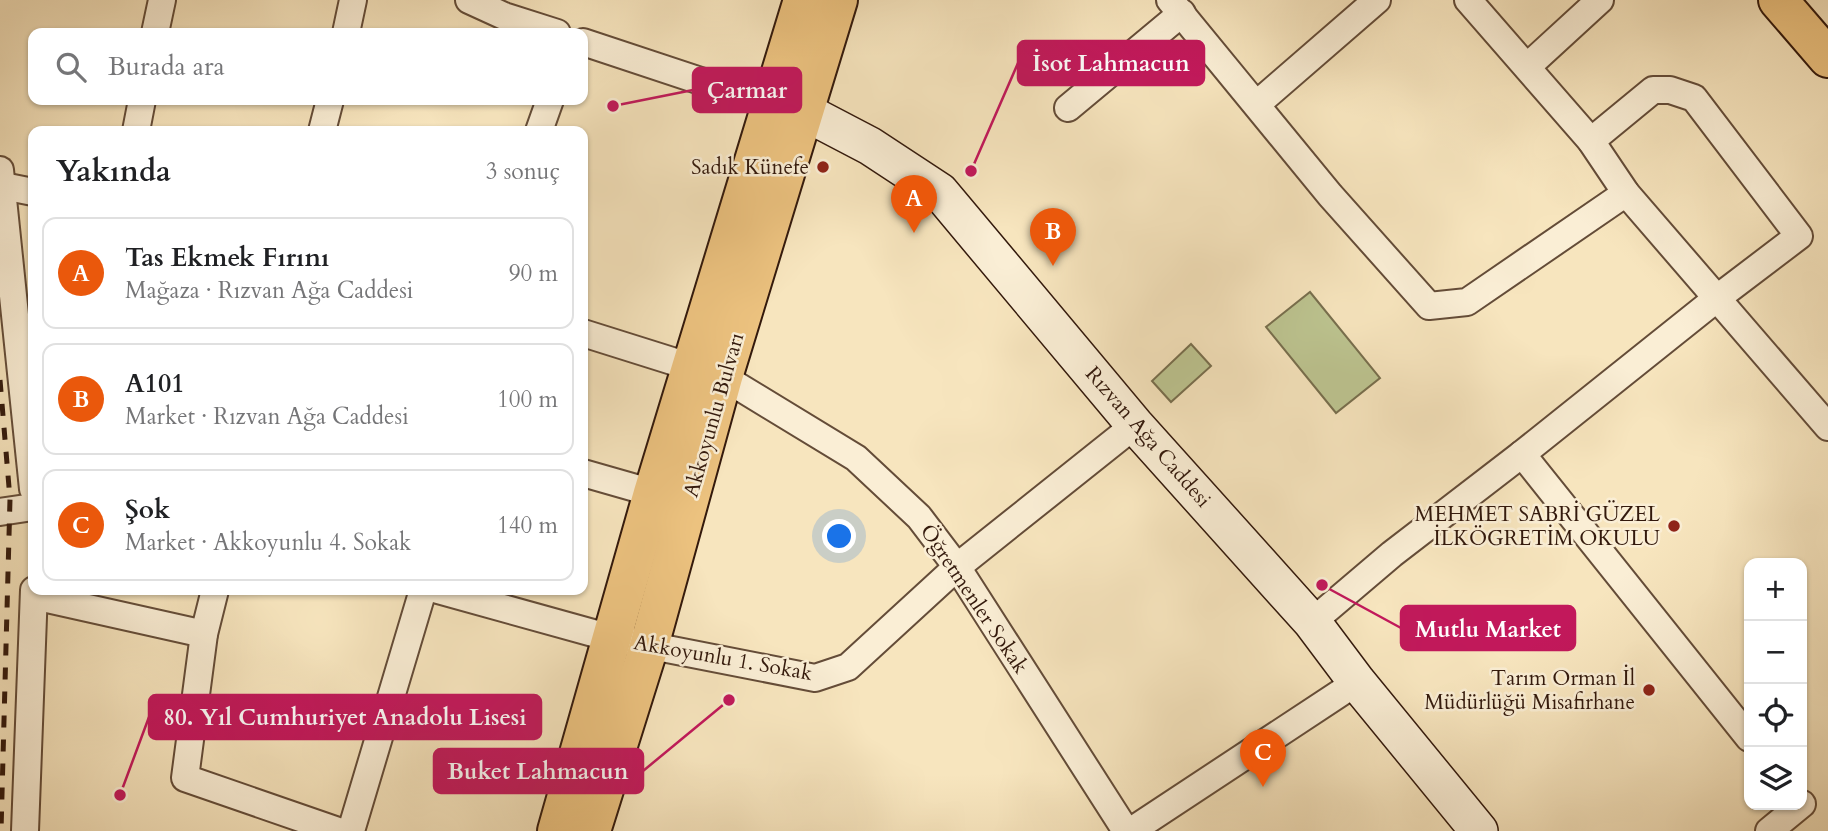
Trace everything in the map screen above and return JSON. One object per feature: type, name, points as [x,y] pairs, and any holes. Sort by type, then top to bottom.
[{"type":"main road","name":"Akkoyunlu Bulvarı","points":[[787,108],[803,0]]},
{"type":"main road","name":"Akkoyunlu Bulvarı","points":[[591,831],[649,646],[707,372],[787,108],[838,0]]},
{"type":"main road","points":[[1778,0],[1828,58]]},
{"type":"main road","name":"Akkoyunlu Bulvarı","points":[[557,831],[653,493],[707,372]]},
{"type":"street","points":[[156,28],[162,0]]},
{"type":"street","points":[[347,28],[353,0]]},
{"type":"street","points":[[469,0],[507,8],[547,28]]},
{"type":"street","points":[[1257,104],[1377,0]]},
{"type":"street","points":[[1468,0],[1591,141],[1626,194],[1828,428]]},
{"type":"street","points":[[1527,67],[1600,0]]},
{"type":"street","points":[[1068,108],[1174,4],[1330,195],[1429,306],[1467,302],[1626,194]]},
{"type":"street","points":[[588,44],[787,108]]},
{"type":"street","points":[[1312,622],[1392,554],[1799,236],[1694,98],[1670,90],[1653,90],[1591,141]]},
{"type":"street","points":[[137,126],[141,105]]},
{"type":"street","points":[[323,126],[329,105]]},
{"type":"street","points":[[541,126],[548,105]]},
{"type":"street","name":"Rızvan Ağa Caddesi","points":[[787,108],[870,146],[940,192],[1135,425],[1312,622],[1357,682],[1479,831]]},
{"type":"street","points":[[28,190],[1,178],[28,440]]},
{"type":"street","name":"Öğretmenler Sokak","points":[[588,335],[707,372],[856,458],[919,517],[957,567],[1126,831]]},
{"type":"street","name":"Akkoyunlu 1. Sokak","points":[[456,595],[611,638],[815,678],[848,667],[957,567],[1135,425]]},
{"type":"street","points":[[1522,454],[1744,732]]},
{"type":"street","points":[[588,474],[653,493]]},
{"type":"street","points":[[0,512],[28,508]]},
{"type":"street","points":[[25,831],[34,595]]},
{"type":"street","points":[[42,595],[204,634]]},
{"type":"street","points":[[214,595],[204,634],[184,778],[338,831]]},
{"type":"street","points":[[351,831],[422,595]]},
{"type":"street","points":[[1131,831],[1357,682]]},
{"type":"street","points":[[1769,831],[1795,810]]},
{"type":"green space","points":[[1310,292],[1380,378],[1336,413],[1266,327]]},
{"type":"green space","points":[[1191,344],[1211,366],[1171,402],[1152,381]]},
{"type":"railway","points":[[0,380],[10,499],[1,831]]},
{"type":"place","name":"Çarmar","points":[[613,106]]},
{"type":"place","name":"Sadık Künefe","points":[[823,167]]},
{"type":"place","name":"İsot Lahmacun","points":[[971,171]]},
{"type":"place","name":"Tas Ekmek Fırını","points":[[914,233]]},
{"type":"place","name":"A101","points":[[1053,266]]},
{"type":"place","name":"MEHMET SABRİ GÜZEL İLKÖGRETİM OKULU","points":[[1674,526]]},
{"type":"place","name":"Mutlu Market","points":[[1322,585]]},
{"type":"place","name":"Tarım Orman İl Müdürlüğü Misafirhane","points":[[1649,690]]},
{"type":"place","name":"Buket Lahmacun","points":[[729,700]]},
{"type":"place","name":"Şok","points":[[1263,787]]},
{"type":"place","name":"80. Yıl Cumhuriyet Anadolu Lisesi","points":[[120,795]]}]
